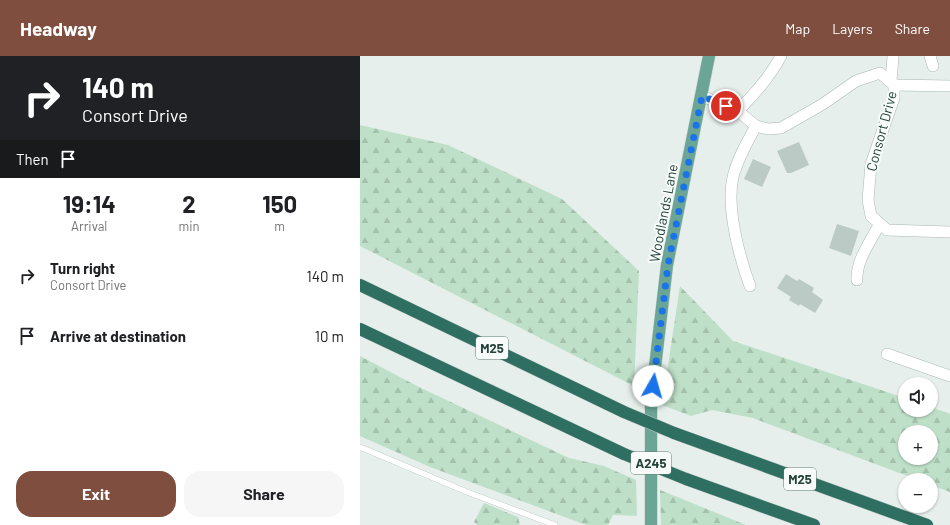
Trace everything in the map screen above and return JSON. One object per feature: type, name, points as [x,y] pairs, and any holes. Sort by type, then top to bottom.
[{"type":"highway","name":"M25","points":[[360,285],[624,412],[674,433],[927,525]]},
{"type":"highway","points":[[360,329],[624,454],[686,479],[814,525]]},
{"type":"main road","name":"Woodlands Lane","points":[[651,525],[651,401],[668,265],[709,56]]},
{"type":"street","points":[[738,111],[759,89],[774,69],[781,56]]},
{"type":"street","points":[[893,56],[892,84],[950,86]]},
{"type":"street","name":"Consort Drive","points":[[756,126],[768,129],[781,128],[823,104],[856,80],[880,73],[892,84],[894,98],[875,148],[869,178],[869,206],[871,216],[879,225]]},
{"type":"street","points":[[702,96],[738,111],[756,126],[733,176],[730,199],[742,266],[750,286]]},
{"type":"street","points":[[857,280],[857,273],[861,259],[879,225],[887,230],[950,232]]},
{"type":"street","points":[[887,354],[950,376]]},
{"type":"lane","points":[[360,447],[467,492],[555,525]]},
{"type":"green space","points":[[360,125],[448,145],[562,199],[639,271],[634,386],[360,246]]},
{"type":"green space","points":[[680,286],[733,341],[898,396],[898,417],[938,417],[938,410],[950,414],[950,492],[938,488],[938,473],[899,473],[753,418],[712,410],[691,416],[662,405]]},
{"type":"green space","points":[[360,356],[419,387],[569,458],[604,466],[636,480],[637,516],[613,515],[608,525],[586,525],[430,467],[360,436]]},
{"type":"green space","points":[[660,490],[670,494],[746,525],[661,525]]},
{"type":"green space","points":[[484,503],[518,517],[520,525],[477,525],[474,522]]},
{"type":"building","points":[[799,142],[809,165],[791,173],[787,173],[777,151]]},
{"type":"building","points":[[753,159],[771,167],[762,187],[744,179]]},
{"type":"building","points":[[837,224],[859,231],[851,256],[829,248]]},
{"type":"building","points":[[786,274],[797,281],[799,279],[814,288],[812,292],[823,300],[815,313],[800,304],[799,306],[789,300],[791,297],[777,288]]},
{"type":"route","points":[[653,386],[668,265],[702,96],[726,106]]}]
